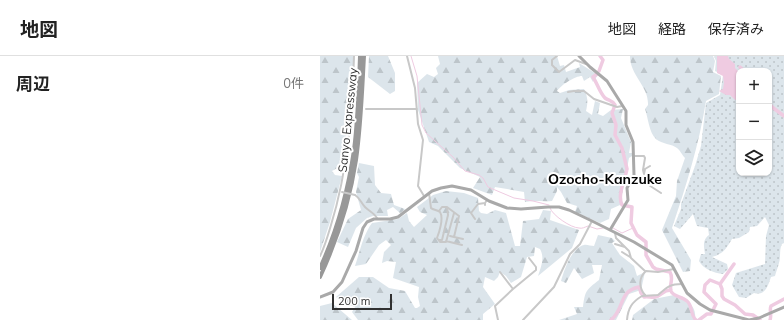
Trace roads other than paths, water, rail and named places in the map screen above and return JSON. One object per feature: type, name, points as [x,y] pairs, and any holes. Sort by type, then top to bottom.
[{"type":"highway","name":"Sanyo Expressway","points":[[320,268],[340,213],[350,171],[356,124],[360,56]]},
{"type":"highway","name":"Sanyo Expressway","points":[[320,277],[339,230],[353,177],[359,136],[364,56]]},
{"type":"main road","points":[[579,56],[587,65],[607,81],[627,113],[626,125],[632,138],[634,173],[627,188],[628,200],[611,228]]},
{"type":"main road","points":[[320,297],[333,292],[341,285],[356,251],[364,225],[377,218],[390,219],[398,217],[424,196],[444,187],[461,187],[471,190],[486,203],[514,209],[550,207],[569,210],[604,227],[611,228],[615,232],[672,266],[687,293],[710,310],[749,320],[757,319],[784,307]]},
{"type":"street","points":[[320,256],[341,191],[349,132],[354,56]]},
{"type":"street","points":[[407,56],[415,88],[418,124],[423,140],[418,186],[424,196]]},
{"type":"street","points":[[557,56],[552,60],[552,65],[559,72],[576,60],[587,65]]},
{"type":"street","points":[[568,92],[584,91],[594,99],[617,107],[623,106]]},
{"type":"street","points":[[366,109],[417,109]]},
{"type":"street","points":[[634,156],[644,156],[646,158],[643,170],[644,174],[645,169],[650,166]]},
{"type":"street","points":[[632,180],[641,180],[661,193]]},
{"type":"street","points":[[341,191],[359,197],[364,205],[377,218]]},
{"type":"street","points":[[429,193],[431,208],[439,211]]},
{"type":"street","points":[[475,219],[471,213],[478,204],[486,203]]},
{"type":"street","points":[[439,211],[442,207],[447,207],[459,216],[454,237]]},
{"type":"street","points":[[438,240],[442,240],[444,234],[448,215],[447,207]]},
{"type":"street","points":[[438,240],[437,238],[441,224],[439,211]]},
{"type":"street","points":[[446,241],[454,213]]},
{"type":"street","points":[[524,320],[554,287],[570,254],[580,244],[592,221]]},
{"type":"street","points":[[615,232],[616,238],[626,247],[631,258]]},
{"type":"street","points":[[450,236],[463,239]]},
{"type":"street","points":[[438,240],[440,242],[446,241],[462,245]]},
{"type":"street","points":[[615,244],[626,247]]},
{"type":"street","points":[[622,252],[642,266],[646,271],[658,272],[674,269]]},
{"type":"street","points":[[498,320],[495,306],[536,270],[536,267],[529,258]]},
{"type":"street","points":[[646,271],[640,280],[641,291],[646,296]]},
{"type":"street","points":[[500,272],[514,289]]},
{"type":"street","points":[[627,320],[628,312],[632,303],[642,296],[658,295],[667,287],[682,284]]},
{"type":"waterway","points":[[411,56],[417,76],[422,125],[426,133],[453,157],[465,171],[479,175],[483,178],[488,187],[514,198],[549,205]]},
{"type":"waterway","points":[[599,71],[603,60],[600,56]]},
{"type":"waterway","points":[[597,74],[593,77],[602,93],[605,98],[612,101],[615,105],[612,113],[616,125],[615,135],[622,148],[627,169],[620,197],[622,205],[632,207],[631,223],[637,235],[646,242],[646,255],[653,267],[670,272],[672,277],[672,293],[685,299],[689,303],[693,316],[696,320]]},
{"type":"waterway","points":[[770,104],[784,116]]},
{"type":"waterway","points":[[550,208],[551,211],[571,226],[580,228],[588,226],[597,229],[603,228]]},
{"type":"waterway","points":[[613,228],[622,233],[633,228]]},
{"type":"waterway","points":[[720,284],[734,264]]},
{"type":"waterway","points":[[699,320],[707,314],[711,314],[716,304],[704,292],[705,285],[710,280],[720,284],[724,299],[735,305],[745,314],[753,315],[760,320]]},
{"type":"waterway","points":[[611,320],[618,311],[625,296],[632,289],[639,287],[644,297],[657,296],[671,290]]},
{"type":"waterway","points":[[770,320],[771,306],[784,299]]},
{"type":"district","name":"Ozocho-Kanzuke","points":[[605,179]]}]
